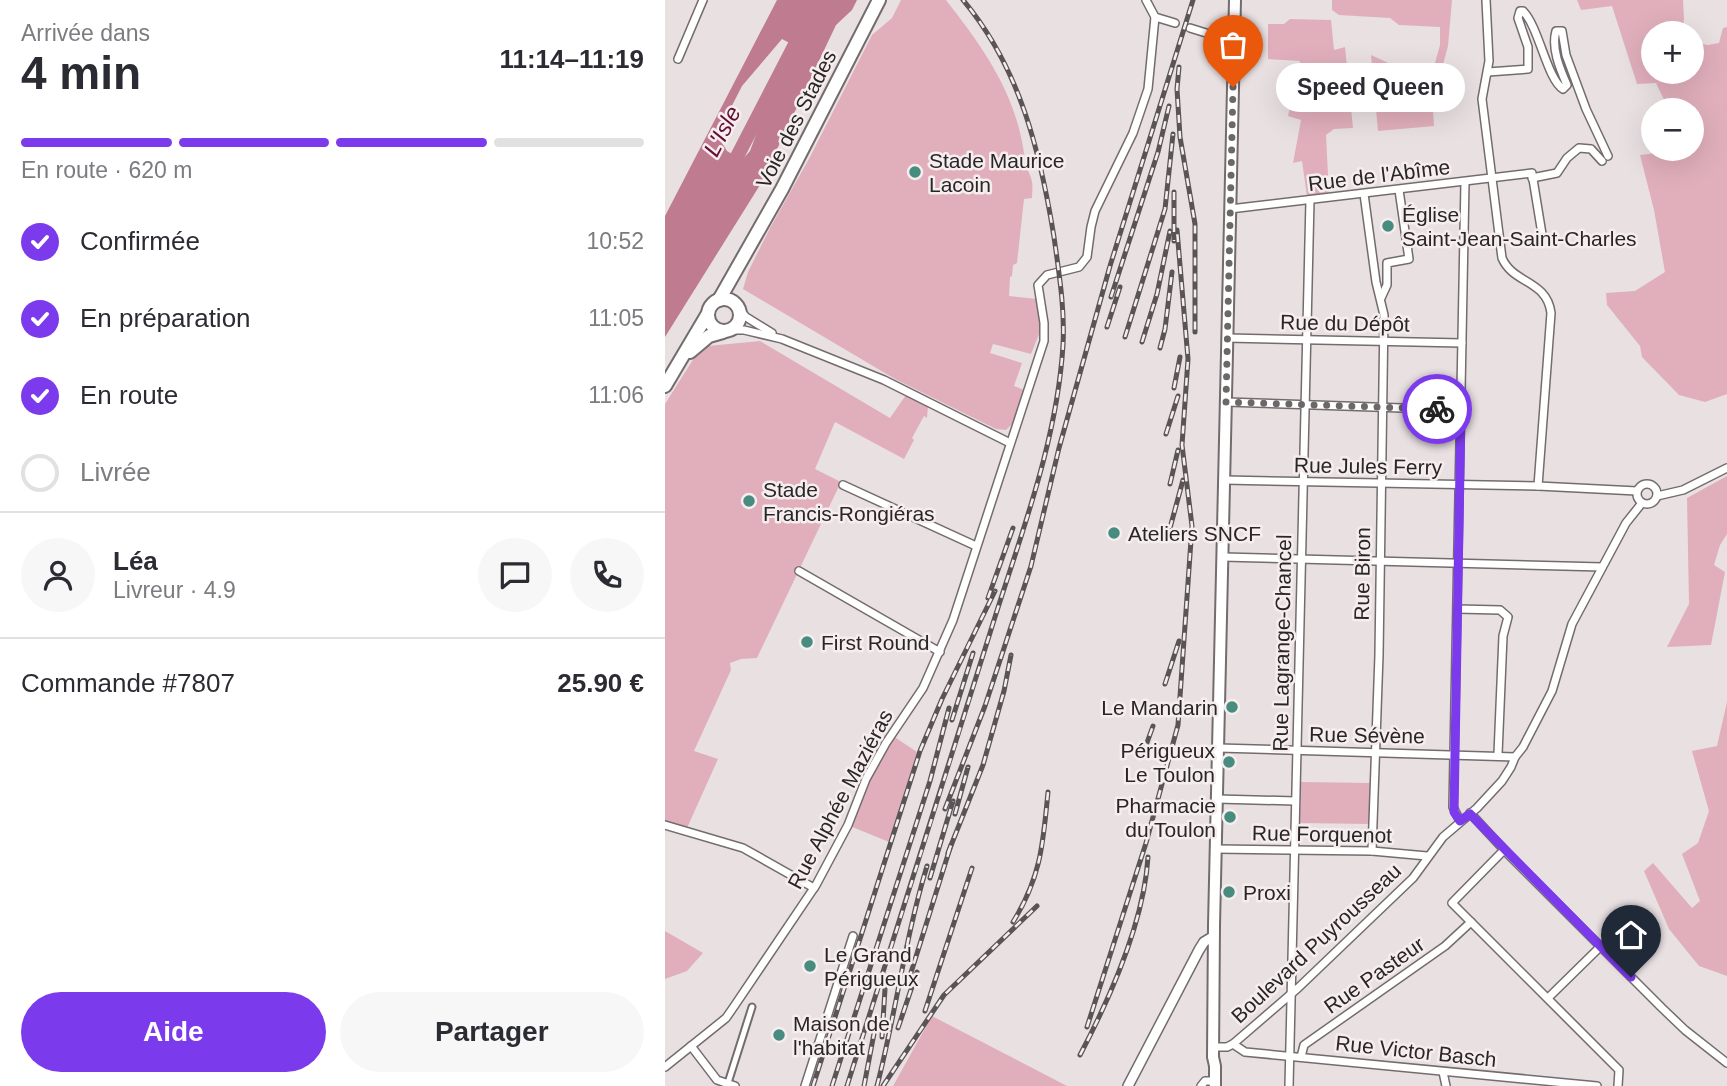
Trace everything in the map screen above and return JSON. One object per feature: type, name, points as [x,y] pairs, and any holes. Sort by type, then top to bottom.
[{"type":"main road","name":"Voie des Stades","points":[[719,300],[782,190],[879,0]]},
{"type":"main road","points":[[1209,1085],[1213,1052],[1235,0]]},
{"type":"main road","name":"Voie des Stades","points":[[738,307],[737,279],[744,253]]},
{"type":"main road","points":[[665,386],[674,371],[708,315],[710,307],[719,300],[728,300],[738,307],[740,318],[727,331],[709,336],[674,371]]},
{"type":"main road","points":[[708,315],[710,324],[727,331]]},
{"type":"street","points":[[678,59],[703,0]]},
{"type":"street","points":[[1146,0],[1155,17],[1175,23]]},
{"type":"street","points":[[1486,0],[1488,72],[1482,99],[1505,264],[1539,289],[1547,298],[1551,313],[1538,486]]},
{"type":"street","name":"Rue de l'Abîme","points":[[1230,209],[1491,178],[1557,173],[1567,158],[1579,148],[1591,149],[1605,159],[1570,66],[1562,31],[1556,32],[1554,37],[1555,50],[1567,85],[1563,89],[1555,81],[1541,44],[1523,11],[1520,11],[1518,18],[1528,47],[1528,69],[1488,72]]},
{"type":"street","name":"Rue Alphée Maziéras","points":[[665,1067],[726,1017],[736,1005],[814,888],[848,825],[866,779],[885,743],[923,688],[940,652],[953,620],[1044,341],[1038,285],[1044,277],[1079,267],[1087,257],[1090,227],[1095,211],[1133,133],[1148,89],[1155,17]]},
{"type":"street","points":[[1190,28],[1235,42]]},
{"type":"street","points":[[1532,176],[1542,234]]},
{"type":"street","points":[[1460,821],[1453,807],[1465,182]]},
{"type":"street","name":"Rue Biron","points":[[1380,298],[1387,285],[1387,263],[1409,259],[1399,190]]},
{"type":"street","name":"Rue Biron","points":[[1364,194],[1384,315],[1379,655],[1372,851]]},
{"type":"street","name":"Rue Lagrange-Chancel","points":[[1289,1086],[1310,200]]},
{"type":"street","points":[[1547,298],[1556,291]]},
{"type":"street","points":[[738,307],[749,319],[782,339]]},
{"type":"street","points":[[727,331],[744,330],[782,339],[902,387],[1010,443]]},
{"type":"street","name":"Rue du Dépôt","points":[[1227,338],[1462,343]]},
{"type":"street","points":[[1226,402],[1461,410]]},
{"type":"street","points":[[1657,496],[1655,488],[1648,484],[1642,485],[1637,491],[1637,499],[1650,504],[1657,496],[1683,490],[1727,468]]},
{"type":"street","name":"Rue Jules Ferry","points":[[1224,480],[1538,486],[1637,491]]},
{"type":"street","points":[[843,485],[976,546]]},
{"type":"street","name":"Boulevard Puyrousseau","points":[[1213,1052],[1233,1044],[1413,878],[1427,856],[1502,780],[1514,757],[1523,747],[1552,691],[1568,632],[1626,523],[1642,503]]},
{"type":"street","points":[[1223,557],[1602,567]]},
{"type":"street","points":[[799,571],[940,652]]},
{"type":"street","points":[[1457,609],[1500,610],[1508,617],[1503,636],[1498,754]]},
{"type":"street","name":"Rue Sévène","points":[[1219,748],[1454,754],[1473,757],[1498,754],[1514,757]]},
{"type":"street","points":[[1217,799],[1295,801]]},
{"type":"street","points":[[1470,814],[1685,1030],[1727,1063]]},
{"type":"street","points":[[665,825],[743,848],[814,888]]},
{"type":"street","name":"Rue Forquenot","points":[[1216,849],[1372,851],[1427,856]]},
{"type":"street","points":[[1504,850],[1452,903],[1619,1070],[1618,1086]]},
{"type":"street","name":"Rue Pasteur","points":[[1301,1058],[1304,1045],[1445,946],[1471,922]]},
{"type":"street","points":[[804,1086],[853,936]]},
{"type":"street","points":[[1128,1086],[1197,953],[1204,942],[1214,936]]},
{"type":"street","points":[[1548,998],[1600,947]]},
{"type":"street","points":[[691,1046],[715,1083],[730,1085],[752,1007]]},
{"type":"street","name":"Rue Victor Basch","points":[[1233,1044],[1245,1052],[1597,1086]]},
{"type":"street","points":[[1443,1072],[1446,1086]]},
{"type":"shaded area","points":[[777,0],[857,0],[852,10],[836,25],[760,185],[665,337],[665,216]],"holes":[[[782,39],[799,48],[763,116],[750,151],[742,160],[727,151],[717,135],[742,86]]]},
{"type":"shaded area","name":"Stade Maurice Lacoin","points":[[901,0],[946,0],[974,37],[997,75],[1015,115],[1021,137],[1031,179],[1032,198],[1024,199],[1017,263],[1013,265],[1010,277],[1009,296],[1037,299],[1042,327],[1031,354],[993,344],[990,353],[1022,363],[1014,386],[1024,390],[1012,424],[1006,430],[996,429],[895,379],[743,289],[748,272],[770,228],[810,157],[872,35],[892,18]]},
{"type":"shaded area","points":[[1332,0],[1452,0],[1448,46],[1435,94],[1432,95],[1434,126],[1378,131],[1371,55],[1395,66],[1433,70],[1440,45],[1440,27],[1399,25],[1390,18],[1339,15],[1332,10]]},
{"type":"shaded area","points":[[1577,0],[1683,0],[1684,19],[1641,21],[1641,84],[1637,84],[1612,6],[1581,10]]},
{"type":"shaded area","points":[[1290,19],[1331,20],[1334,50],[1345,47],[1353,128],[1334,129],[1326,135],[1329,194],[1307,196],[1302,161],[1293,163],[1301,120],[1288,116],[1300,61],[1268,59],[1268,24],[1284,24]]},
{"type":"shaded area","points":[[1727,27],[1727,394],[1705,402],[1679,395],[1642,357],[1640,346],[1607,305],[1606,293],[1635,291],[1665,272],[1642,161],[1704,161],[1704,98],[1663,98],[1656,84],[1704,84],[1704,44],[1719,43],[1723,28]]},
{"type":"shaded area","name":"Stade Francis-Rongiéras","points":[[760,341],[890,418],[906,395],[928,406],[927,418],[924,416],[904,459],[835,422],[815,469],[841,482],[757,658],[730,663],[731,670],[694,751],[718,759],[687,828],[665,822],[665,404],[694,358],[708,346]]},
{"type":"shaded area","points":[[1727,476],[1727,534],[1720,545],[1714,565],[1725,572],[1711,645],[1667,647],[1689,604],[1687,498]]},
{"type":"shaded area","points":[[1727,702],[1727,976],[1699,966],[1669,929],[1644,871],[1653,863],[1692,908],[1700,901],[1682,854],[1698,843],[1709,811],[1692,751],[1717,746]]},
{"type":"shaded area","points":[[893,736],[917,752],[889,842],[850,826],[868,780]]},
{"type":"shaded area","points":[[1301,782],[1370,783],[1369,824],[1300,823]]},
{"type":"shaded area","points":[[665,931],[703,953],[687,971],[665,979]]},
{"type":"shaded area","points":[[932,1016],[1067,1086],[893,1086]]},
{"type":"waterway","name":"L'Isle","points":[[728,174],[818,0]]},
{"type":"railway","points":[[847,1086],[1035,491],[1053,419],[1063,345],[1061,291],[1054,237],[1034,142],[1013,82],[983,26],[963,0]]},
{"type":"railway","points":[[945,809],[985,706],[1031,566],[1059,448],[1110,266],[1193,0]]},
{"type":"railway","points":[[1179,67],[1177,89],[1180,137],[1195,224],[1195,332]]},
{"type":"railway","points":[[1111,297],[1158,152],[1169,106]]},
{"type":"railway","points":[[1125,337],[1165,209],[1173,134]]},
{"type":"railway","points":[[1174,192],[1174,241]]},
{"type":"railway","points":[[1087,1027],[1146,843],[1178,725],[1192,526],[1182,445],[1188,359],[1177,230]]},
{"type":"railway","points":[[1142,342],[1157,294],[1170,231]]},
{"type":"railway","points":[[1160,348],[1172,272]]},
{"type":"railway","points":[[1107,327],[1120,287]]},
{"type":"railway","points":[[1174,388],[1180,357]]},
{"type":"railway","points":[[1166,434],[1178,396]]},
{"type":"railway","points":[[1170,484],[1178,450]]},
{"type":"railway","points":[[1170,528],[1183,480]]},
{"type":"railway","points":[[988,598],[1013,528]]},
{"type":"railway","points":[[813,1086],[920,751],[942,699],[995,591]]},
{"type":"railway","points":[[1165,684],[1179,641]]},
{"type":"railway","points":[[952,720],[973,653]]},
{"type":"railway","points":[[948,853],[983,765],[1011,655]]},
{"type":"railway","points":[[832,1086],[930,781],[949,708]]},
{"type":"railway","points":[[1144,751],[1153,726]]},
{"type":"railway","points":[[955,814],[968,767]]},
{"type":"railway","points":[[1013,922],[1035,875],[1042,844],[1048,792]]},
{"type":"railway","points":[[930,878],[953,801]]},
{"type":"railway","points":[[909,979],[951,845]]},
{"type":"railway","points":[[1080,1055],[1114,984],[1133,933],[1148,857]]},
{"type":"railway","points":[[877,1086],[927,866]]},
{"type":"railway","points":[[925,1011],[972,868]]},
{"type":"railway","points":[[883,1086],[944,995],[1037,906]]},
{"type":"railway","points":[[898,1028],[917,972]]},
{"type":"railway","points":[[882,1037],[885,989]]},
{"type":"railway","points":[[864,1086],[876,1023]]},
{"type":"way so far","points":[[1233,87],[1226,402],[1437,409]]},
{"type":"place","name":"Speed Queen","points":[[1233,87]]},
{"type":"place","name":"Stade Maurice Lacoin","points":[[915,172]]},
{"type":"place","name":"Église Saint-Jean-Saint-Charles","points":[[1388,226]]},
{"type":"place","name":"Stade Francis-Rongiéras","points":[[749,501]]},
{"type":"place","name":"Ateliers SNCF","points":[[1114,533]]},
{"type":"place","name":"First Round","points":[[807,642]]},
{"type":"place","name":"Le Mandarin","points":[[1232,707]]},
{"type":"place","name":"Périgueux Le Toulon","points":[[1229,762]]},
{"type":"place","name":"Pharmacie du Toulon","points":[[1230,817]]},
{"type":"place","name":"Proxi","points":[[1229,892]]},
{"type":"place","name":"Le Grand Périgueux","points":[[810,966]]},
{"type":"place","name":"Maison de l'habitat","points":[[779,1035]]},
{"type":"route","points":[[1437,409],[1461,410],[1453,807],[1455,815],[1460,821],[1470,814],[1631,977]]}]
